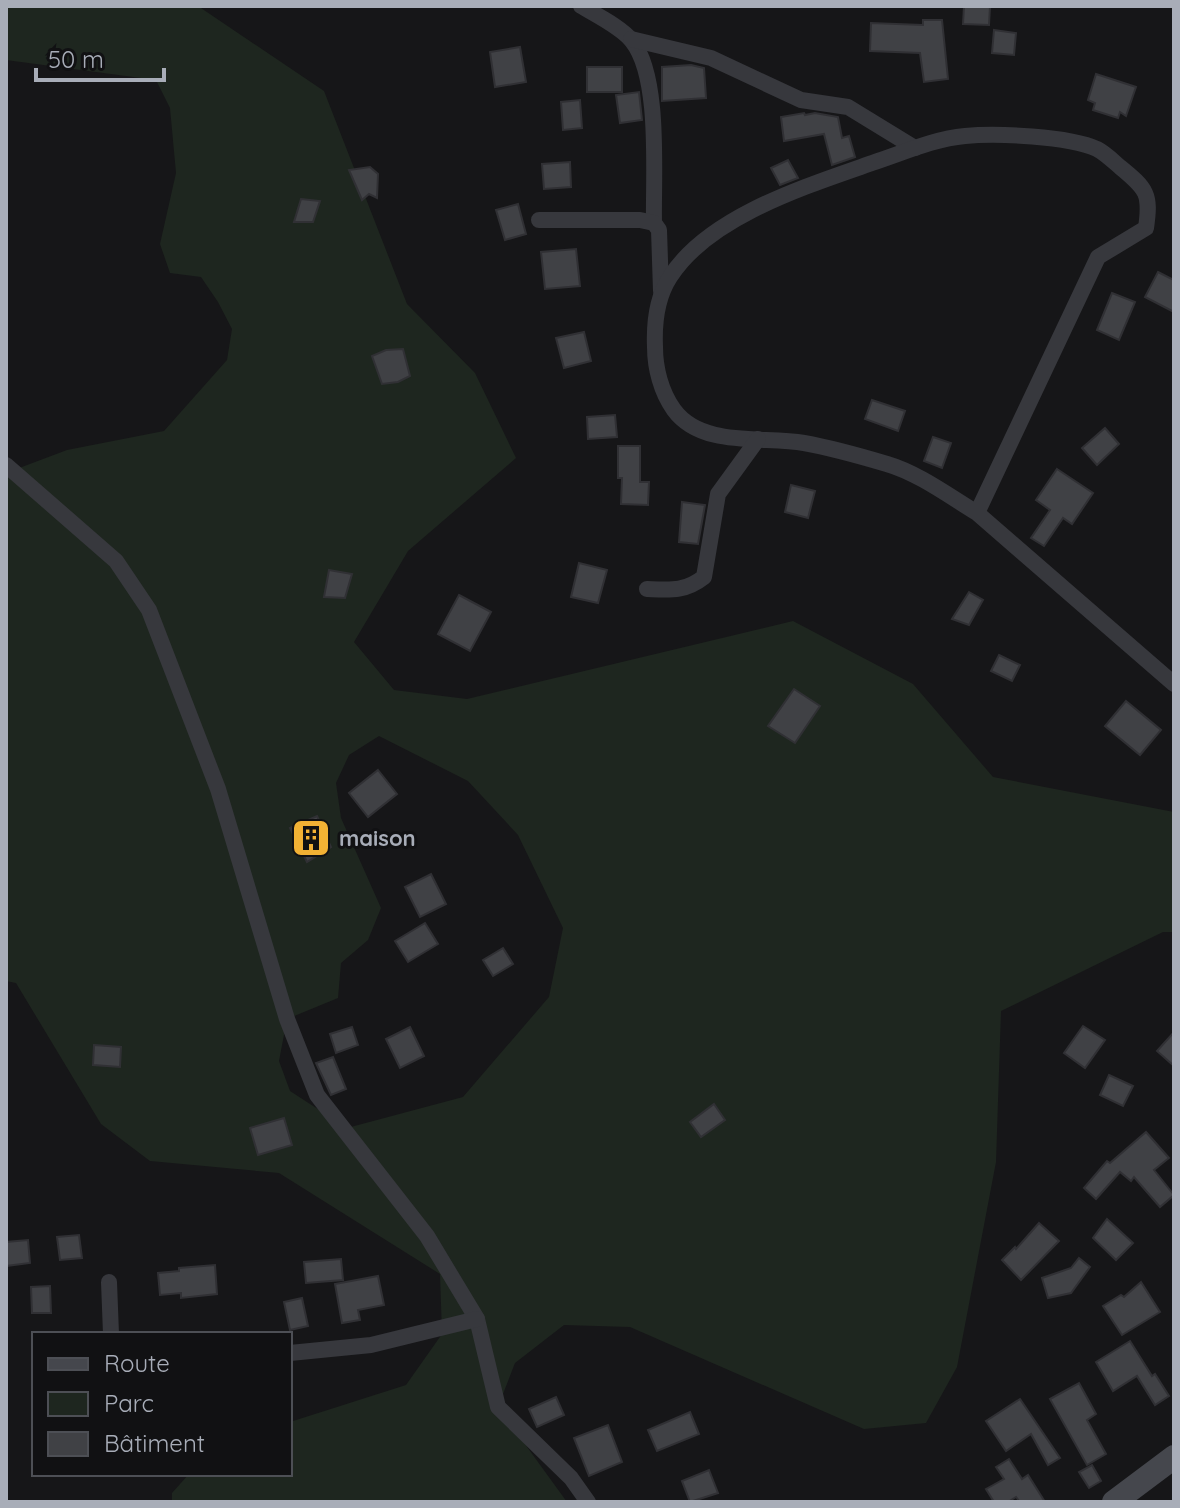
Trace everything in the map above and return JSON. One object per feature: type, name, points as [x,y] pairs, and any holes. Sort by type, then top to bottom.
[{"type":"street","points":[[581,6],[631,39],[711,58],[801,100],[848,107],[915,148]]},
{"type":"street","points":[[631,39],[642,58],[650,88],[654,223],[659,230],[661,296]]},
{"type":"street","points":[[977,513],[1098,257],[1146,228],[1150,203],[1139,183],[1098,149],[1063,139],[967,136],[935,141],[785,194],[696,246],[670,277],[661,296],[654,329],[655,359],[663,391],[674,411],[690,427],[713,435],[804,443],[890,465],[977,513],[1174,684]]},
{"type":"street","points":[[539,220],[640,220],[654,223]]},
{"type":"street","points":[[647,589],[679,590],[692,586],[704,577],[718,494],[758,439]]},
{"type":"street","points":[[6,465],[116,561],[149,610],[218,789],[287,1019],[317,1095],[427,1236],[477,1319],[498,1407],[571,1478],[588,1502]]},
{"type":"street","points":[[109,1282],[111,1332]]},
{"type":"street","points":[[292,1353],[371,1345],[477,1319]]},
{"type":"street","points":[[1114,1502],[1174,1457]]},
{"type":"green space","points":[[6,6],[198,6],[324,91],[407,304],[475,373],[516,458],[408,551],[354,642],[394,690],[467,699],[793,621],[913,684],[993,777],[1174,812],[1174,932],[1163,932],[1001,1011],[996,1162],[957,1367],[926,1423],[864,1429],[630,1327],[564,1325],[515,1363],[498,1407],[567,1502],[172,1502],[172,1493],[187,1476],[292,1476],[292,1421],[406,1385],[442,1334],[440,1274],[279,1173],[150,1161],[101,1124],[16,983],[6,981],[6,473],[67,450],[164,431],[227,360],[232,329],[218,302],[201,277],[170,273],[160,244],[176,173],[170,108],[156,80],[6,60]],"holes":[[[379,736],[468,781],[518,835],[563,928],[549,997],[463,1097],[347,1128],[290,1091],[279,1061],[287,1019],[338,998],[341,963],[368,940],[381,908],[341,818],[336,783],[349,755]]]},
{"type":"building","points":[[964,6],[990,6],[989,25],[963,24]]},
{"type":"building","points":[[923,20],[942,20],[948,79],[924,82],[920,53],[870,51],[871,23],[923,25]]},
{"type":"building","points":[[994,30],[1016,33],[1014,55],[992,53]]},
{"type":"building","points":[[520,47],[526,82],[495,87],[490,52]]},
{"type":"building","points":[[691,65],[704,68],[706,98],[662,101],[662,67]]},
{"type":"building","points":[[587,67],[622,67],[622,92],[587,92]]},
{"type":"building","points":[[1096,74],[1136,87],[1126,116],[1120,112],[1118,118],[1093,110],[1095,103],[1088,100]]},
{"type":"building","points":[[639,92],[642,120],[620,123],[616,95]]},
{"type":"building","points":[[580,100],[582,128],[563,130],[561,102]]},
{"type":"building","points":[[804,113],[838,117],[842,138],[849,136],[855,157],[832,165],[824,134],[784,141],[781,117]]},
{"type":"building","points":[[788,160],[798,178],[780,185],[771,168]]},
{"type":"building","points":[[570,162],[571,187],[544,189],[542,164]]},
{"type":"building","points":[[370,167],[378,174],[377,198],[369,194],[362,200],[349,170]]},
{"type":"building","points":[[301,199],[320,201],[313,222],[294,222]]},
{"type":"building","points":[[518,204],[526,234],[505,240],[496,210]]},
{"type":"building","points":[[576,249],[580,286],[545,289],[541,252]]},
{"type":"building","points":[[1158,272],[1174,280],[1174,312],[1145,297]]},
{"type":"building","points":[[1112,293],[1135,302],[1119,340],[1097,330]]},
{"type":"building","points":[[584,332],[591,361],[564,368],[556,338]]},
{"type":"building","points":[[403,349],[410,376],[398,382],[382,384],[372,356],[386,350]]},
{"type":"building","points":[[872,400],[905,411],[898,431],[865,419]]},
{"type":"building","points":[[615,415],[617,437],[588,439],[587,417]]},
{"type":"building","points":[[1105,428],[1119,444],[1097,465],[1082,448]]},
{"type":"building","points":[[933,437],[951,443],[942,468],[924,461]]},
{"type":"building","points":[[618,446],[640,446],[640,482],[649,482],[648,505],[621,504]]},
{"type":"building","points":[[1057,469],[1093,493],[1072,524],[1063,518],[1044,546],[1031,538],[1050,510],[1036,500]]},
{"type":"building","points":[[791,485],[815,491],[808,518],[785,512]]},
{"type":"building","points":[[682,502],[705,505],[698,544],[679,542]]},
{"type":"building","points":[[579,563],[607,570],[598,603],[571,597]]},
{"type":"building","points":[[329,570],[352,574],[345,598],[324,597]]},
{"type":"building","points":[[969,592],[983,600],[969,625],[952,619]]},
{"type":"building","points":[[459,595],[491,612],[470,651],[438,634]]},
{"type":"building","points":[[999,655],[1020,665],[1012,681],[991,671]]},
{"type":"building","points":[[794,689],[820,706],[795,743],[768,726]]},
{"type":"building","points":[[1126,701],[1161,730],[1140,755],[1105,726]]},
{"type":"building","points":[[378,770],[397,794],[368,817],[349,793]]},
{"type":"building","name":"maison","points":[[317,816],[331,847],[307,862],[290,828]]},
{"type":"building","points":[[431,874],[446,904],[420,917],[405,887]]},
{"type":"building","points":[[425,923],[438,944],[408,962],[395,941]]},
{"type":"building","points":[[503,948],[513,964],[493,976],[483,960]]},
{"type":"building","points":[[1083,1026],[1105,1040],[1085,1068],[1064,1053]]},
{"type":"building","points":[[352,1027],[358,1045],[336,1053],[330,1034]]},
{"type":"building","points":[[410,1027],[424,1056],[400,1068],[386,1039]]},
{"type":"building","points":[[1174,1032],[1174,1066],[1157,1051]]},
{"type":"building","points":[[94,1045],[121,1047],[120,1067],[93,1065]]},
{"type":"building","points":[[333,1057],[346,1089],[331,1095],[316,1063]]},
{"type":"building","points":[[1109,1075],[1133,1086],[1123,1106],[1100,1095]]},
{"type":"building","points":[[714,1104],[725,1120],[701,1137],[690,1122]]},
{"type":"building","points":[[284,1118],[292,1145],[258,1155],[250,1128]]},
{"type":"building","points":[[1146,1132],[1169,1158],[1154,1170],[1174,1195],[1160,1207],[1134,1177],[1131,1181],[1120,1172],[1096,1199],[1084,1188],[1107,1161],[1110,1163]]},
{"type":"building","points":[[1107,1219],[1133,1243],[1116,1260],[1093,1238]]},
{"type":"building","points":[[1039,1223],[1059,1241],[1021,1280],[1002,1260]]},
{"type":"building","points":[[79,1235],[82,1258],[60,1260],[57,1237]]},
{"type":"building","points":[[28,1240],[30,1263],[6,1266],[6,1242]]},
{"type":"building","points":[[1079,1258],[1090,1267],[1071,1293],[1048,1298],[1042,1278],[1071,1268]]},
{"type":"building","points":[[341,1259],[343,1280],[306,1283],[304,1262]]},
{"type":"building","points":[[215,1265],[217,1294],[181,1298],[181,1293],[160,1295],[158,1273]]},
{"type":"building","points":[[378,1276],[384,1305],[358,1310],[360,1320],[342,1323],[335,1284]]},
{"type":"building","points":[[1141,1282],[1160,1312],[1122,1335],[1103,1306],[1121,1295],[1124,1297]]},
{"type":"building","points":[[50,1286],[51,1313],[32,1313],[31,1287]]},
{"type":"building","points":[[302,1298],[308,1326],[290,1330],[284,1302]]},
{"type":"building","points":[[1130,1341],[1169,1396],[1155,1405],[1137,1376],[1113,1391],[1096,1362]]},
{"type":"building","points":[[1079,1383],[1096,1414],[1087,1420],[1106,1454],[1087,1465],[1050,1399]]},
{"type":"building","points":[[556,1397],[564,1415],[537,1427],[529,1409]]},
{"type":"building","points":[[1020,1399],[1060,1458],[1048,1465],[1031,1434],[1006,1451],[986,1421]]},
{"type":"building","points":[[690,1412],[699,1434],[657,1451],[648,1430]]},
{"type":"building","points":[[608,1425],[622,1462],[589,1476],[574,1438]]},
{"type":"building","points":[[1009,1459],[1022,1479],[1028,1475],[1045,1502],[1020,1502],[1016,1497],[1008,1502],[994,1502],[986,1489],[1004,1479],[996,1467]]},
{"type":"building","points":[[1092,1465],[1101,1481],[1089,1488],[1079,1472]]},
{"type":"building","points":[[709,1470],[718,1493],[690,1502],[682,1481]]},
{"type":"place","name":"maison","points":[[311,838]]}]
